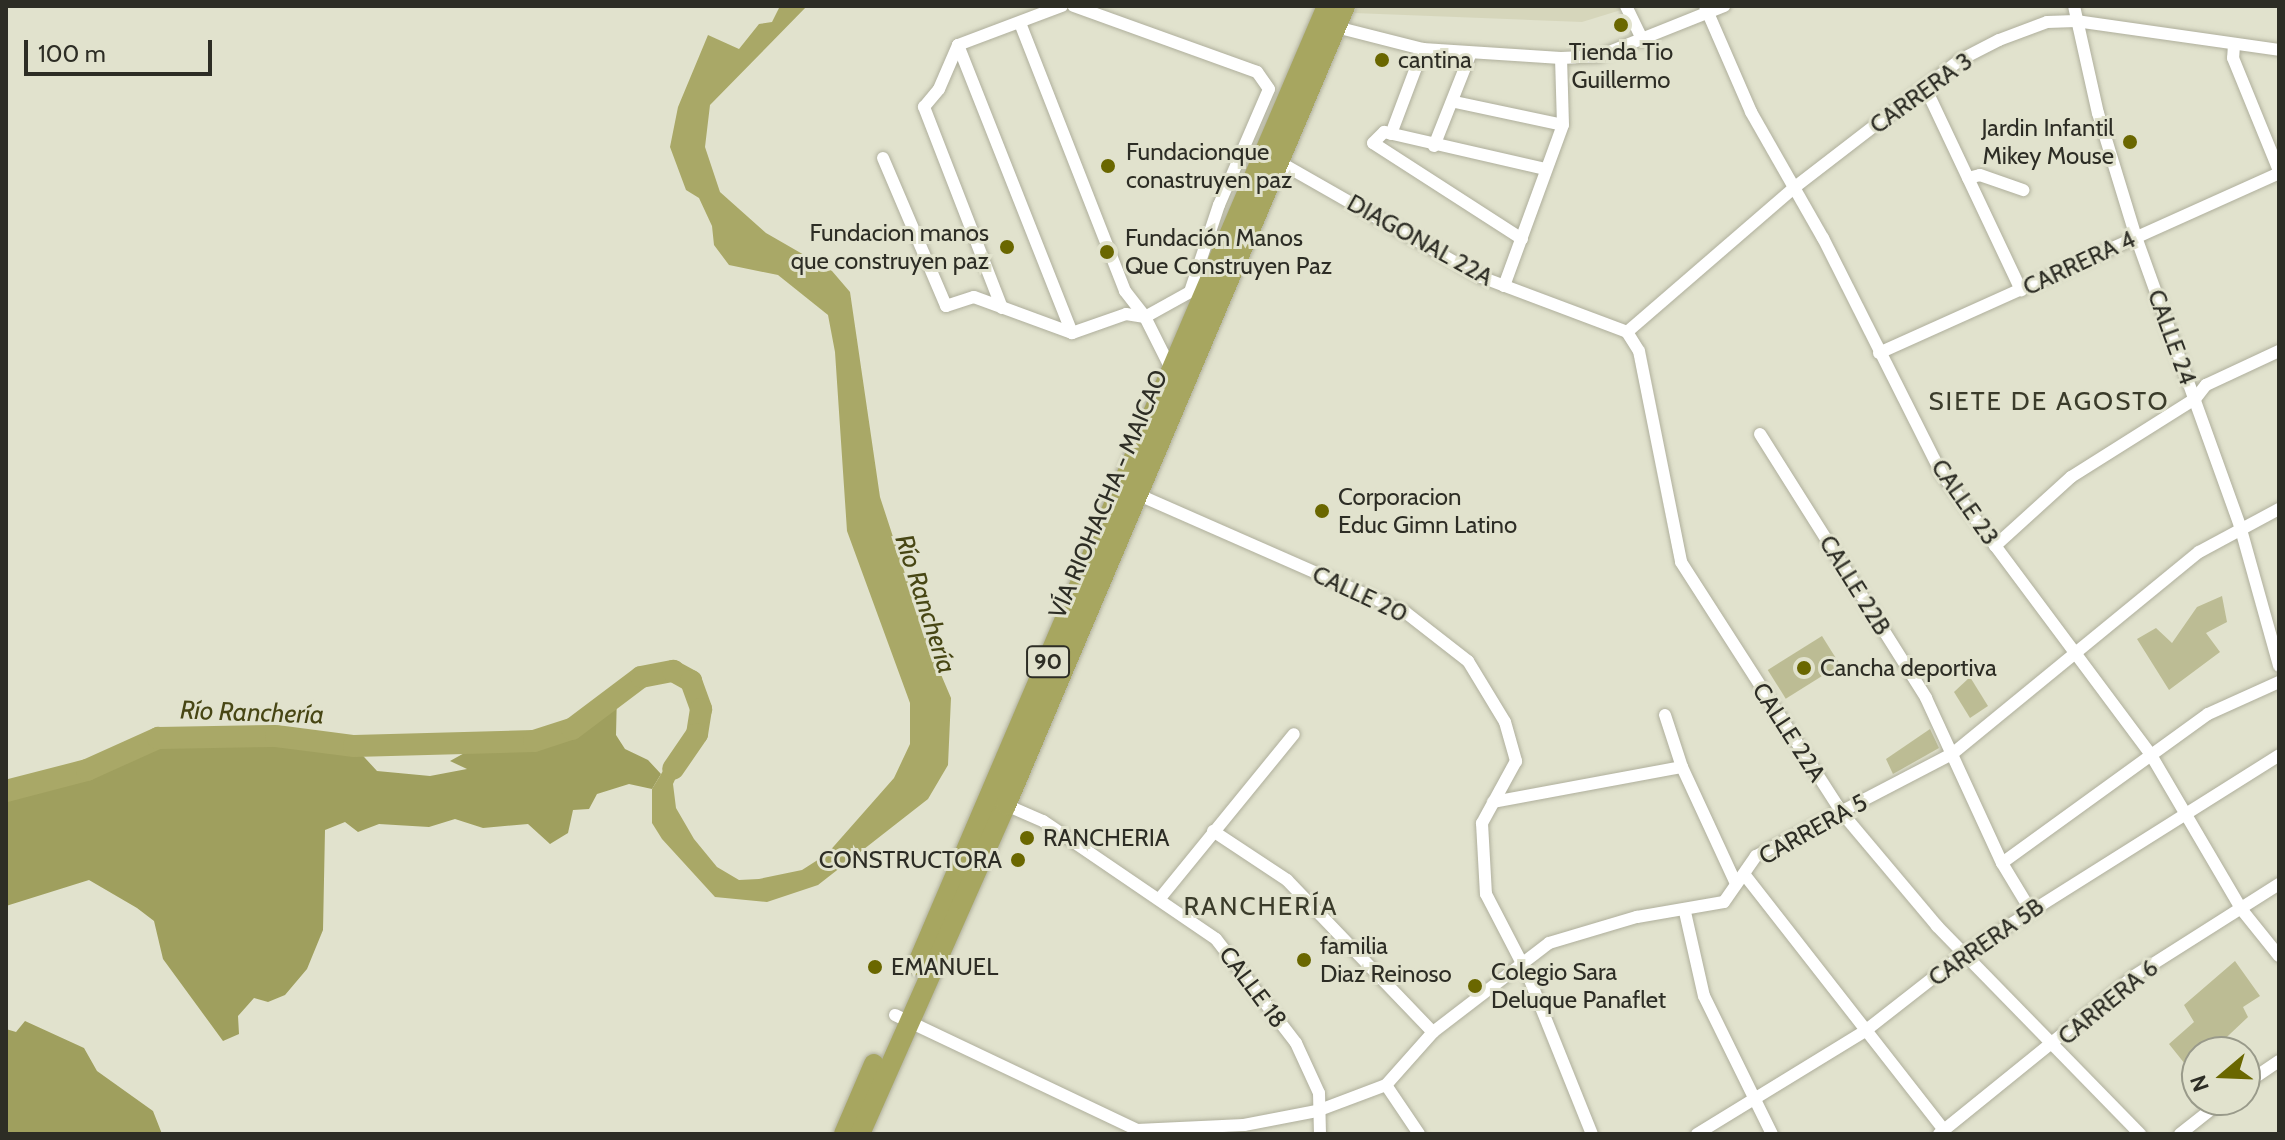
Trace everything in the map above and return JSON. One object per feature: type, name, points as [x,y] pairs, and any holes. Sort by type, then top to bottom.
[{"type":"highway","name":"VÍA RIOHACHA - MAICAO","points":[[860,1134],[901,1018],[1328,18],[1345,6]]},
{"type":"highway","name":"VÍA RIOHACHA - MAICAO","points":[[844,1134],[1006,805],[1097,564]]},
{"type":"street","points":[[1002,308],[924,107],[939,89],[958,45],[1062,6]]},
{"type":"street","points":[[883,158],[946,306],[974,297],[1072,333],[1126,314],[1145,317],[1190,292],[1219,205],[1269,89],[1257,72],[1074,6]]},
{"type":"street","points":[[1626,6],[1643,41]]},
{"type":"street","points":[[1328,18],[1423,49],[1470,55],[1561,58],[1599,56],[1643,41],[1707,10],[1724,6]]},
{"type":"street","name":"CALLE 24","points":[[2074,6],[2136,237],[2240,526],[2279,666]]},
{"type":"street","name":"CALLE 23","points":[[1707,10],[1751,112],[1795,187],[1941,473],[2151,755],[2187,811],[2242,910],[2279,956]]},
{"type":"street","name":"CARRERA 3","points":[[1627,332],[1795,187],[1925,87],[1999,40],[2047,22],[2076,21],[2279,50]]},
{"type":"street","points":[[1020,23],[1125,291],[1145,317],[1178,374]]},
{"type":"street","points":[[958,45],[1072,333]]},
{"type":"street","points":[[2234,45],[2233,58],[2279,172]]},
{"type":"street","points":[[1391,134],[1423,49]]},
{"type":"street","points":[[1434,146],[1455,102],[1470,55]]},
{"type":"street","points":[[1504,286],[1563,125],[1561,58]]},
{"type":"street","points":[[1925,87],[2021,290]]},
{"type":"street","points":[[1455,102],[1563,125]]},
{"type":"street","points":[[1522,239],[1373,143],[1384,132],[1434,146],[1546,169]]},
{"type":"street","name":"DIAGONAL 22A","points":[[1271,157],[1504,286],[1627,332]]},
{"type":"street","name":"CARRERA 4","points":[[1879,353],[2279,172]]},
{"type":"street","points":[[1968,178],[1991,177],[2023,190]]},
{"type":"street","name":"CALLE 22A","points":[[1627,332],[1644,376],[1681,562],[1842,813],[1965,953],[2140,1134]]},
{"type":"street","points":[[1995,546],[2071,477],[2195,399],[2206,385],[2279,351]]},
{"type":"street","name":"CALLE 22B","points":[[1760,434],[1926,698],[2002,863],[2031,911]]},
{"type":"street","name":"CALLE 20","points":[[1129,490],[1405,612],[1468,661],[1505,722],[1516,761],[1482,823],[1486,894],[1572,1075],[1592,1134]]},
{"type":"street","name":"CARRERA 5","points":[[901,1018],[1137,1130],[1244,1125],[1317,1111],[1386,1085],[1433,1032],[1549,943],[1637,917],[1685,912],[1724,902],[1756,856],[1952,754],[2199,552],[2240,526],[2279,509]]},
{"type":"street","points":[[2002,863],[2208,714],[2279,682]]},
{"type":"street","points":[[1665,715],[1682,767],[1740,879],[1865,1031],[1941,1132]]},
{"type":"street","points":[[1161,897],[1294,734]]},
{"type":"street","name":"CARRERA 5B","points":[[1697,1134],[1865,1031],[1965,953],[2279,755]]},
{"type":"street","points":[[1493,802],[1682,767]]},
{"type":"street","name":"CALLE 18","points":[[1006,805],[1043,821],[1161,897],[1216,939],[1296,1043],[1319,1093],[1317,1111],[1320,1134]]},
{"type":"street","points":[[1213,831],[1287,880],[1433,1032]]},
{"type":"street","name":"CARRERA 6","points":[[1941,1132],[2053,1046],[2134,976],[2279,884]]},
{"type":"street","points":[[1685,912],[1704,996],[1772,1134]]},
{"type":"street","points":[[2261,1073],[2279,1061]]},
{"type":"street","points":[[1386,1085],[1419,1134]]},
{"type":"street","points":[[2180,1134],[2203,1116]]},
{"type":"shaded area","name":"Río Ranchería","points":[[780,6],[807,6],[710,105],[705,147],[720,192],[766,233],[832,271],[850,292],[880,497],[928,644],[951,698],[948,765],[928,799],[818,885],[767,902],[715,897],[662,839],[652,823],[652,789],[669,761],[690,747],[673,784],[676,808],[694,839],[717,867],[739,880],[759,879],[802,870],[827,854],[894,778],[910,744],[910,703],[847,531],[835,352],[828,315],[778,275],[729,265],[714,245],[712,226],[699,198],[686,190],[670,147],[678,107],[708,35],[739,49],[759,24],[772,22]]},
{"type":"shaded area","points":[[1357,6],[1620,6],[1621,10],[1582,22],[1354,13]]},
{"type":"shaded area","points":[[2222,596],[2227,622],[2206,633],[2220,652],[2169,690],[2137,639],[2156,628],[2172,643],[2197,607]]},
{"type":"shaded area","name":"Cancha deportiva","points":[[1822,636],[1840,665],[1786,699],[1768,670]]},
{"type":"shaded area","points":[[1970,677],[1988,706],[1970,718],[1954,692]]},
{"type":"shaded area","points":[[617,693],[616,735],[625,749],[648,760],[661,774],[652,789],[629,784],[597,794],[589,809],[573,810],[568,833],[550,844],[528,824],[483,828],[455,819],[429,827],[379,824],[358,832],[345,822],[325,830],[323,930],[307,969],[285,995],[268,1002],[254,998],[238,1016],[239,1034],[223,1041],[163,959],[154,921],[137,908],[89,880],[6,906],[6,791],[82,771],[158,738],[276,736],[354,746],[377,771],[430,776],[467,769],[450,761],[468,751],[555,745],[563,738],[562,732]]},
{"type":"shaded area","points":[[1930,729],[1939,748],[1893,774],[1886,759]]},
{"type":"shaded area","points":[[2235,961],[2260,996],[2243,1007],[2248,1017],[2228,1036],[2181,1036],[2181,1059],[2169,1044],[2194,1022],[2184,1005]]},
{"type":"shaded area","points":[[25,1021],[84,1048],[97,1071],[153,1111],[162,1134],[6,1134],[6,1029],[16,1032]]},
{"type":"waterway","name":"Río Ranchería","points":[[6,791],[87,770],[158,738],[276,736],[354,746],[534,741],[572,729],[641,677],[673,671],[691,681],[701,709],[697,734],[673,769]]},
{"type":"place","name":"Tienda Tio Guillermo","points":[[1621,25]]},
{"type":"place","name":"cantina","points":[[1382,60]]},
{"type":"place","name":"Jardin Infantil Mikey Mouse","points":[[2130,142]]},
{"type":"place","name":"Fundacionque conastruyen paz","points":[[1108,166]]},
{"type":"place","name":"Fundacion manos que construyen paz","points":[[1007,247]]},
{"type":"place","name":"Fundación Manos Que Construyen Paz","points":[[1107,252]]},
{"type":"place","name":"Corporacion Educ Gimn Latino","points":[[1322,511]]},
{"type":"place","name":"Cancha deportiva","points":[[1804,668]]},
{"type":"place","name":"RANCHERIA","points":[[1027,838]]},
{"type":"place","name":"CONSTRUCTORA","points":[[1018,860]]},
{"type":"place","name":"familia Diaz Reinoso","points":[[1304,960]]},
{"type":"place","name":"EMANUEL","points":[[875,967]]},
{"type":"place","name":"Colegio Sara Deluque Panaflet","points":[[1475,986]]},
{"type":"district","name":"SIETE DE AGOSTO","points":[[2049,402]]},
{"type":"district","name":"RANCHERÍA","points":[[1261,907]]}]
